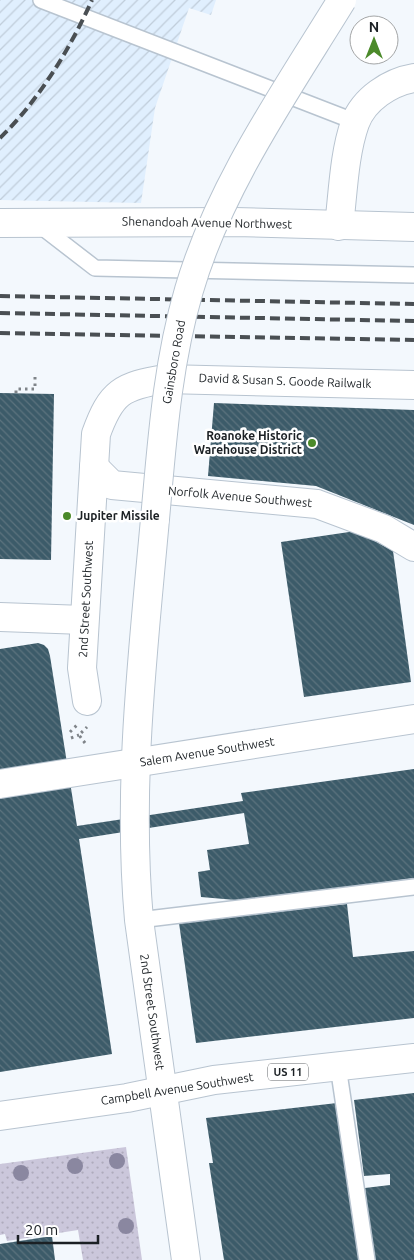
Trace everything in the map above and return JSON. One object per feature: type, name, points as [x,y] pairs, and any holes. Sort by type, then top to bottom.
[{"type":"street","name":"Gainsboro Road","points":[[136,763],[143,652],[167,397],[174,352],[189,290],[209,233],[236,176],[342,0]]},
{"type":"street","points":[[339,226],[349,145],[356,122],[367,104],[385,88],[414,78]]},
{"type":"street","name":"Shenandoah Avenue Northwest","points":[[0,223],[234,222],[414,227]]},
{"type":"street","name":"David & Susan S. Goode Railwalk","points":[[94,467],[96,434],[104,413],[116,395],[140,383],[166,379],[414,385]]},
{"type":"street","name":"Norfolk Avenue Southwest","points":[[94,467],[112,485],[317,504],[384,529],[414,547]]},
{"type":"street","name":"2nd Street Southwest","points":[[87,701],[82,668],[94,467]]},
{"type":"street","points":[[0,617],[84,620]]},
{"type":"street","name":"Salem Avenue Southwest","points":[[0,784],[414,719]]},
{"type":"street","name":"2nd Street Southwest","points":[[136,763],[134,832],[139,920],[186,1260]]},
{"type":"street","name":"Campbell Avenue Southwest","points":[[0,1116],[127,1098],[214,1080],[414,1058]]},
{"type":"lane","points":[[41,0],[356,122]]},
{"type":"lane","points":[[37,222],[95,268],[414,275]]},
{"type":"lane","points":[[139,920],[414,887]]},
{"type":"lane","points":[[338,1066],[368,1260]]},
{"type":"path","points":[[16,393],[16,389],[35,389],[35,374]]},
{"type":"path","points":[[71,738],[79,735]]},
{"type":"shaded area","points":[[0,0],[216,0],[211,15],[189,8],[155,108],[141,203],[0,200]]},
{"type":"shaded area","points":[[126,1147],[142,1260],[83,1260],[78,1230],[7,1241],[5,1234],[0,1235],[0,1164]]},
{"type":"building","points":[[0,393],[54,394],[51,560],[0,559]]},
{"type":"building","name":"Roanoke Historic Warehouse District","points":[[214,403],[414,410],[414,525],[316,486],[208,476]]},
{"type":"building","points":[[356,531],[393,551],[411,682],[304,697],[281,542]]},
{"type":"building","points":[[38,643],[48,649],[50,656],[77,826],[243,801],[241,793],[414,769],[414,878],[247,901],[201,897],[198,872],[210,870],[207,850],[249,844],[244,813],[79,839],[112,1054],[0,1072],[0,649]]},
{"type":"building","points":[[347,904],[353,957],[414,951],[414,1018],[196,1043],[179,923]]},
{"type":"building","points":[[414,1093],[414,1260],[374,1260],[365,1188],[390,1185],[390,1174],[364,1176],[354,1100]]},
{"type":"building","points":[[337,1103],[360,1260],[224,1260],[209,1163],[213,1163],[206,1118]]},
{"type":"building","points":[[52,1236],[55,1260],[0,1260],[0,1244]]},
{"type":"railway","points":[[0,138],[40,91],[64,55],[92,0]]},
{"type":"railway","points":[[0,296],[414,304]]},
{"type":"railway","points":[[0,313],[414,321]]},
{"type":"railway","points":[[0,333],[414,340]]},
{"type":"place","name":"Roanoke Historic Warehouse District","points":[[312,443]]},
{"type":"place","name":"Jupiter Missile","points":[[67,516]]}]
